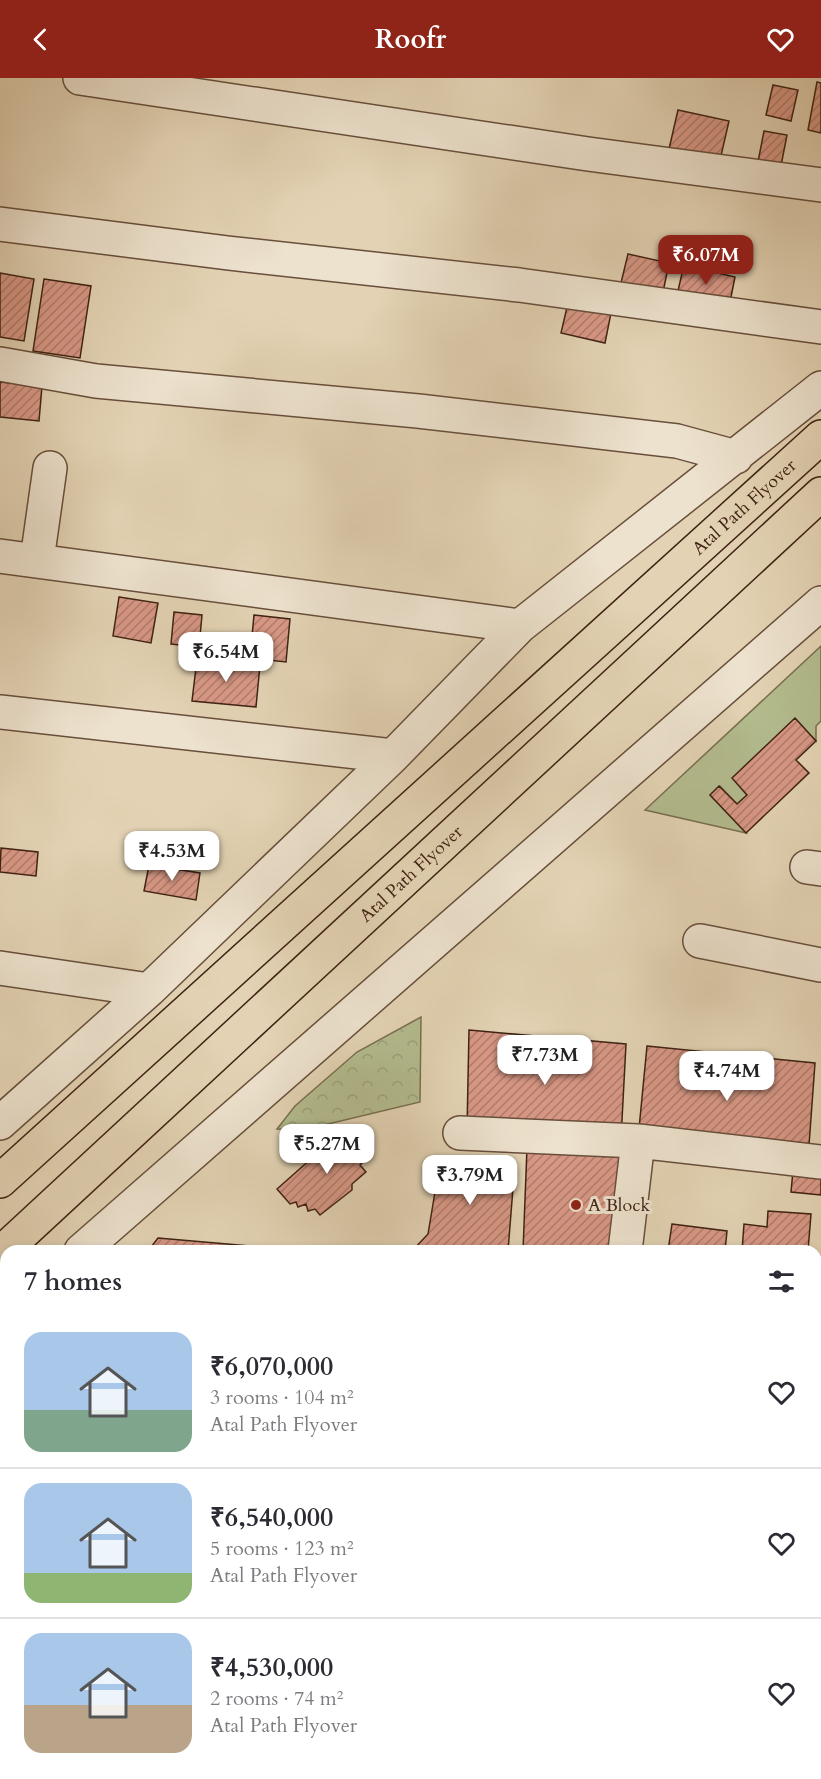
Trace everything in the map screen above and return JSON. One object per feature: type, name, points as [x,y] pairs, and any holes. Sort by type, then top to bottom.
[{"type":"main road","name":"Atal Path Flyover","points":[[0,1181],[821,437]]},
{"type":"main road","name":"Atal Path Flyover","points":[[10,1245],[821,494]]},
{"type":"street","points":[[80,78],[821,185]]},
{"type":"street","points":[[0,224],[228,253],[519,285],[821,327]]},
{"type":"street","points":[[0,364],[96,381],[418,411],[677,441],[736,457]]},
{"type":"street","points":[[0,1123],[149,990],[393,756],[520,626],[821,388]]},
{"type":"street","points":[[37,560],[50,468]]},
{"type":"street","points":[[0,556],[520,626]]},
{"type":"street","points":[[88,1245],[821,603]]},
{"type":"street","points":[[0,712],[393,756]]},
{"type":"street","points":[[700,941],[821,965]]},
{"type":"street","points":[[0,968],[149,990]]},
{"type":"street","points":[[460,1133],[638,1142],[821,1162]]},
{"type":"street","points":[[626,1245],[638,1142]]},
{"type":"green space","points":[[821,646],[821,721],[816,726],[816,741],[795,719],[733,778],[747,795],[737,804],[720,786],[710,795],[746,833],[645,810]]},
{"type":"green space","points":[[421,1017],[420,1102],[303,1130],[277,1129],[295,1106],[357,1052]]},
{"type":"building","points":[[817,82],[821,83],[821,133],[808,130]]},
{"type":"building","points":[[773,85],[798,90],[791,121],[766,115]]},
{"type":"building","points":[[678,110],[729,121],[720,160],[669,149]]},
{"type":"building","points":[[764,131],[787,135],[780,171],[757,167]]},
{"type":"building","points":[[628,254],[669,263],[662,297],[620,287]]},
{"type":"building","points":[[684,265],[735,277],[729,307],[677,295]]},
{"type":"building","points":[[0,273],[34,279],[24,341],[0,337]]},
{"type":"building","points":[[44,279],[91,286],[80,358],[33,351]]},
{"type":"building","points":[[568,303],[611,313],[605,343],[561,333]]},
{"type":"building","points":[[0,382],[42,386],[39,421],[0,417]]},
{"type":"building","points":[[119,597],[158,603],[151,643],[113,636]]},
{"type":"building","points":[[174,612],[202,615],[199,647],[171,644]]},
{"type":"building","points":[[254,615],[290,619],[286,662],[250,658]]},
{"type":"building","points":[[197,659],[260,665],[256,707],[192,701]]},
{"type":"building","points":[[795,718],[816,741],[796,760],[809,773],[746,833],[710,795],[719,786],[737,804],[747,795],[732,778]]},
{"type":"building","points":[[1,848],[38,852],[36,876],[0,872]]},
{"type":"building","points":[[149,865],[200,873],[196,900],[144,891]]},
{"type":"building","points":[[469,1030],[626,1044],[621,1139],[467,1130]]},
{"type":"building","points":[[647,1046],[815,1063],[808,1159],[638,1139]]},
{"type":"building","points":[[348,1126],[354,1132],[350,1136],[368,1157],[360,1165],[366,1172],[352,1184],[352,1190],[320,1215],[315,1209],[308,1211],[306,1204],[298,1207],[296,1202],[290,1204],[277,1189]]},
{"type":"building","name":"A Block","points":[[527,1148],[633,1158],[624,1245],[523,1245]]},
{"type":"building","points":[[457,1157],[515,1163],[508,1245],[418,1245],[428,1234],[436,1186],[433,1173],[426,1172],[429,1160],[447,1164]]},
{"type":"building","points":[[794,1160],[821,1162],[821,1195],[791,1192]]},
{"type":"building","points":[[768,1211],[811,1214],[808,1245],[742,1245],[744,1224],[767,1227]]},
{"type":"building","points":[[672,1224],[727,1231],[726,1245],[669,1245]]},
{"type":"building","points":[[158,1238],[240,1245],[153,1245]]},
{"type":"place","name":"A Block","points":[[576,1205]]}]
